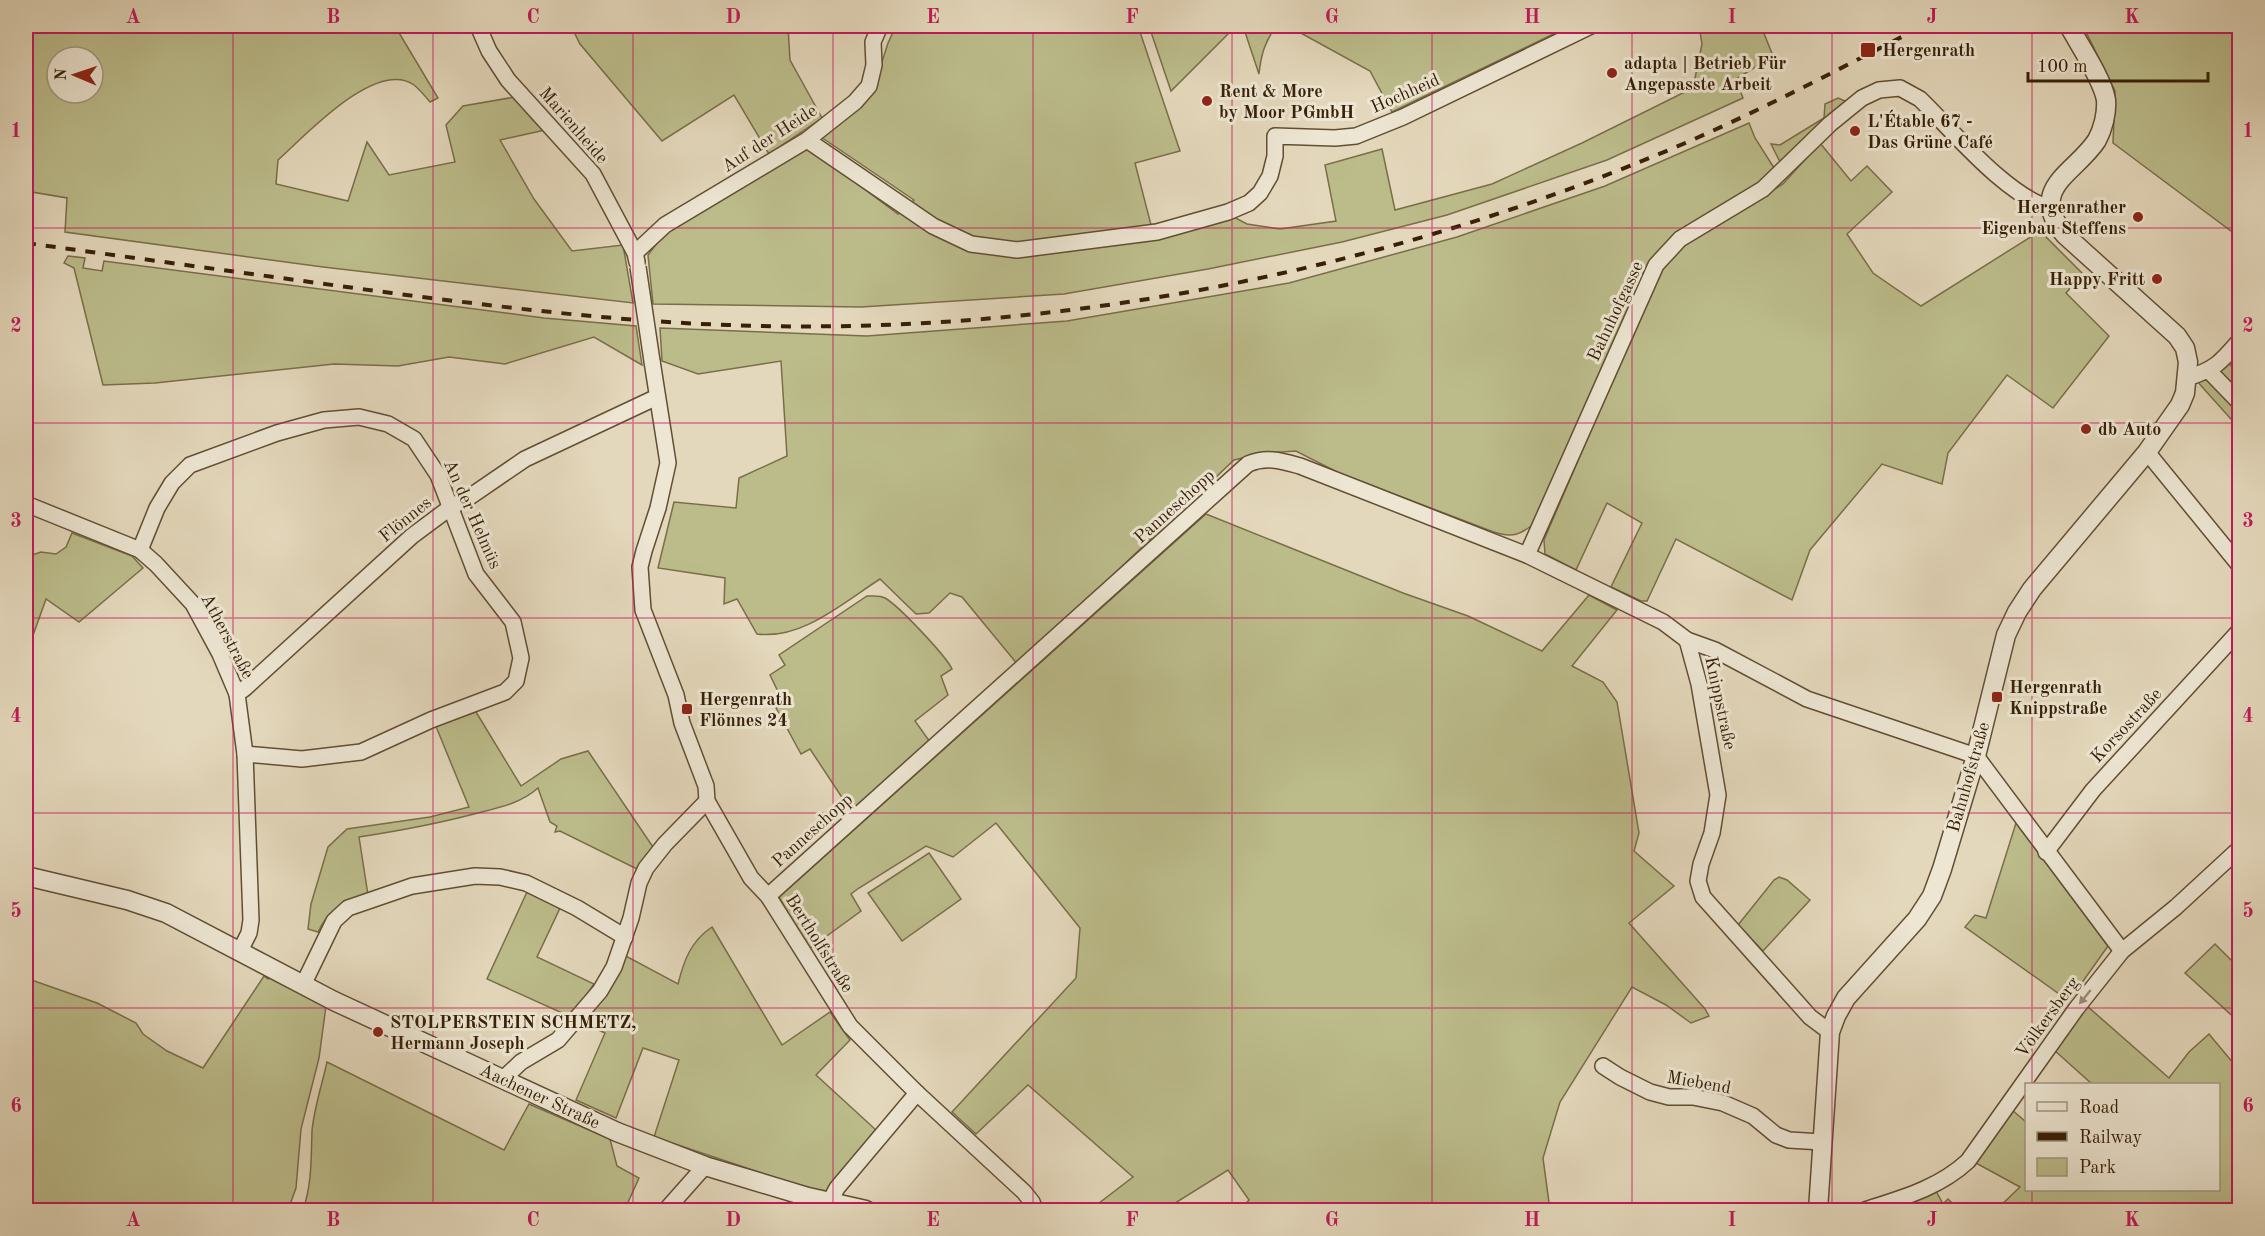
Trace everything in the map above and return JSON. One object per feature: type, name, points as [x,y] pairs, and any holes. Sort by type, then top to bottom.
[{"type":"street","name":"Marienheide","points":[[478,26],[489,51],[508,80],[593,174],[636,260],[652,361]]},
{"type":"street","name":"Auf der Heide","points":[[636,260],[665,225],[807,140],[855,102],[869,86],[874,65],[873,42],[880,26]]},
{"type":"street","name":"Hochheid","points":[[807,140],[933,226],[971,244],[1017,250],[1157,232],[1228,212],[1249,203],[1260,193],[1270,176],[1275,156],[1275,136],[1335,138],[1356,136],[1403,117],[1591,26]]},
{"type":"street","points":[[2051,208],[2053,190],[2062,176],[2096,140],[2104,120],[2106,99],[2098,79],[2069,26]]},
{"type":"street","name":"Bahnhofgasse","points":[[1527,555],[1656,265],[1680,239],[1763,189],[1854,103],[1879,90],[1900,88],[1920,99],[1995,174],[2036,204],[2051,208]]},
{"type":"street","name":"Bahnhofstraße","points":[[1818,1210],[1830,1032],[1846,998],[1917,919],[1932,896],[1976,756],[2006,635],[2032,589],[2147,452],[2180,405],[2187,378],[2188,362],[2185,348],[2176,336],[2065,235],[2054,219],[2051,208]]},
{"type":"street","points":[[2187,378],[2209,371],[2220,363],[2240,340]]},
{"type":"street","name":"Bertholfstraße","points":[[652,361],[668,463],[658,508],[640,567],[643,610],[706,786],[707,801],[751,878],[768,896],[844,1018],[917,1093],[1024,1192],[1035,1210]]},
{"type":"street","points":[[2209,371],[2240,403]]},
{"type":"street","name":"Flönnes","points":[[237,694],[300,640],[412,536],[451,507],[525,459],[657,396]]},
{"type":"street","name":"An der Helmüs","points":[[140,550],[157,508],[172,483],[190,465],[278,433],[324,420],[359,417],[388,424],[414,439],[438,476],[476,574],[513,622],[521,658],[516,681],[505,692],[431,720],[361,752],[302,759],[245,753]]},
{"type":"street","points":[[2147,452],[2240,566]]},
{"type":"street","name":"Panneschopp","points":[[768,896],[1248,464],[1258,460],[1270,459],[1300,466],[1527,555],[1663,622],[1687,640]]},
{"type":"street","name":"Atherstraße","points":[[26,504],[140,550],[193,604],[220,654],[237,694],[245,753],[251,920],[249,933],[240,951]]},
{"type":"street","name":"Korsostraße","points":[[2046,852],[2093,790],[2240,630]]},
{"type":"street","name":"Knippstraße","points":[[1687,640],[1715,650],[1807,699],[1976,756]]},
{"type":"street","name":"Knippstraße","points":[[1687,640],[1699,684],[1718,795],[1712,833],[1701,864],[1698,881],[1703,897],[1810,1017],[1830,1032]]},
{"type":"street","points":[[1976,756],[2122,951]]},
{"type":"street","points":[[503,1078],[521,1062],[545,1049],[568,1030],[600,991],[614,967],[646,868],[665,844],[707,801]]},
{"type":"street","name":"Völkersberg","points":[[1866,1210],[1920,1191],[1945,1179],[1968,1161],[2076,1009],[2122,951],[2176,907],[2240,848]]},
{"type":"street","name":"Aachener Straße","points":[[26,876],[127,900],[156,910],[303,985],[573,1113],[705,1166],[829,1203],[866,1210]]},
{"type":"street","points":[[303,985],[334,921],[348,908],[412,886],[475,876],[500,877],[526,883],[577,908],[625,937]]},
{"type":"street","name":"Miebend","points":[[1603,1066],[1650,1092],[1668,1097],[1693,1097],[1724,1103],[1752,1116],[1776,1135],[1789,1140],[1822,1142]]},
{"type":"street","points":[[829,1203],[837,1188],[917,1093]]},
{"type":"street","points":[[666,1210],[705,1166]]},
{"type":"green space","points":[[26,26],[395,26],[438,98],[430,102],[414,85],[398,80],[380,82],[361,91],[322,119],[278,160],[276,184],[348,201],[367,142],[389,175],[455,162],[446,125],[463,106],[515,97],[545,130],[500,140],[534,199],[572,251],[623,245],[633,303],[323,267],[65,232],[67,198],[26,191]]},
{"type":"green space","points":[[571,26],[788,26],[790,60],[822,118],[769,154],[734,95],[662,141],[580,44]]},
{"type":"green space","points":[[896,26],[1138,26],[1180,151],[1135,163],[1151,225],[1196,216],[1228,214],[1247,224],[1280,229],[1336,221],[1325,165],[1382,149],[1395,210],[1492,184],[1693,88],[1702,44],[1699,26],[1761,26],[1773,56],[1736,79],[1743,98],[1607,160],[1447,215],[1342,242],[1208,269],[1064,294],[861,307],[653,304],[648,255],[660,239],[680,221],[809,148],[898,214],[914,200],[821,137],[874,87]]},
{"type":"green space","points":[[1149,26],[1236,26],[1171,91]]},
{"type":"green space","points":[[1243,26],[1276,26],[1264,48],[1259,74]]},
{"type":"green space","points":[[1288,26],[1570,26],[1392,112],[1370,71]]},
{"type":"green space","points":[[2083,26],[2239,26],[2239,237],[2113,143],[2115,91]]},
{"type":"green space","points":[[1838,98],[1845,101],[1843,104],[1783,162],[1779,160],[1771,144],[1780,145],[1824,118],[1825,104]]},
{"type":"green space","points":[[1749,123],[1755,138],[1776,171],[1761,187],[1679,234],[1538,521],[1526,530],[1511,535],[1491,531],[1339,473],[1296,451],[1265,453],[1234,460],[1018,665],[962,597],[950,593],[929,613],[916,614],[880,579],[837,608],[806,625],[774,634],[757,634],[737,599],[724,604],[725,578],[658,568],[674,502],[736,508],[739,478],[787,456],[781,361],[698,374],[662,361],[660,328],[867,336],[1067,321],[1289,283],[1457,237],[1605,186]]},
{"type":"green space","points":[[1820,143],[1851,181],[1867,166],[1892,192],[1847,234],[1873,273],[1921,306],[2040,231],[2083,274],[2066,293],[2109,336],[2053,408],[2007,375],[1948,453],[1942,484],[1882,464],[1810,550],[1792,600],[1676,539],[1647,601],[1641,601],[1611,587],[1642,523],[1607,503],[1576,570],[1545,554],[1544,540],[1659,271],[1673,253],[1695,235],[1723,222],[1783,184]]},
{"type":"green space","points":[[68,256],[85,258],[83,268],[102,271],[104,261],[544,318],[636,326],[642,365],[594,337],[505,364],[449,357],[398,366],[334,364],[155,383],[103,385],[74,268],[64,263]]},
{"type":"green space","points":[[2226,361],[2239,373],[2239,428],[2195,379]]},
{"type":"green space","points":[[1206,514],[1403,593],[1468,616],[1542,651],[1589,595],[1617,610],[1572,666],[1603,682],[1617,702],[1639,833],[1634,851],[1674,886],[1629,923],[1709,1016],[1691,1023],[1666,1005],[1632,987],[1560,1102],[1543,1158],[1550,1210],[1240,1210],[1249,1200],[1228,1170],[1164,1210],[1090,1210],[1133,1177],[1028,1085],[976,1134],[952,1112],[1076,978],[1080,928],[996,823],[953,857],[926,846],[859,888],[851,894],[861,911],[809,949],[779,897]]},
{"type":"green space","points":[[72,533],[132,556],[143,568],[79,622],[46,599],[26,655],[26,557],[41,552],[56,554],[66,547]]},
{"type":"green space","points":[[867,596],[881,596],[892,603],[932,643],[952,669],[941,676],[948,695],[915,721],[930,742],[851,811],[810,749],[801,754],[776,708],[783,702],[770,675],[785,665],[779,655]]},
{"type":"green space","points":[[476,712],[521,786],[561,759],[588,751],[653,847],[637,869],[560,831],[555,832],[557,826],[550,822],[538,788],[516,802],[460,818],[359,837],[368,895],[338,907],[318,932],[308,929],[311,904],[328,847],[347,829],[430,817],[469,807],[435,724]]},
{"type":"green space","points":[[2016,823],[2108,946],[2069,1001],[1965,927],[1975,915],[1986,918]]},
{"type":"green space","points":[[929,853],[961,899],[902,941],[868,893]]},
{"type":"green space","points":[[1779,877],[1787,880],[1810,900],[1763,951],[1738,925],[1774,880]]},
{"type":"green space","points":[[527,892],[560,908],[537,957],[594,984],[571,1017],[487,979]]},
{"type":"green space","points":[[712,927],[782,1045],[830,1012],[850,1040],[816,1075],[876,1130],[825,1194],[654,1137],[679,1060],[643,1048],[616,1118],[576,1100],[605,1033],[583,1023],[607,992],[624,955],[678,984],[689,952],[699,938]]},
{"type":"green space","points":[[2215,944],[2233,962],[2239,956],[2239,1022],[2185,973]]},
{"type":"green space","points":[[264,976],[326,1006],[319,1058],[301,1129],[296,1188],[288,1210],[26,1210],[26,978],[97,1003],[136,1023],[143,1034],[167,1051],[203,1068]]},
{"type":"green space","points":[[2087,1006],[2169,1078],[2189,1052],[2209,1034],[2239,1070],[2239,1210],[1996,1210],[2020,1187],[1974,1162],[2011,1109],[2025,1121],[2025,1191],[2220,1191],[2220,1083],[2091,1083],[2054,1050]]},
{"type":"green space","points":[[327,1062],[504,1150],[529,1104],[610,1139],[617,1166],[639,1178],[625,1209],[627,1210],[303,1210],[310,1181],[313,1122]]},
{"type":"green space","points":[[1936,1191],[1943,1204],[1948,1199],[1954,1205],[1950,1208],[1952,1210],[1882,1210]]},
{"type":"railway","points":[[26,243],[464,302],[684,323],[850,326],[971,320],[1092,307],[1212,288],[1330,262],[1447,230],[1563,191],[1676,147],[1738,119],[1923,26]]},
{"type":"place","name":"Hergenrath","points":[[1868,50]]},
{"type":"place","name":"adapta | Betrieb Für Angepasste Arbeit","points":[[1612,73]]},
{"type":"place","name":"Rent & More by Moor PGmbH","points":[[1207,101]]},
{"type":"place","name":"L'Étable 67 - Das Grüne Café","points":[[1855,131]]},
{"type":"place","name":"Hergenrather Eigenbau Steffens","points":[[2138,217]]},
{"type":"place","name":"Happy Fritt","points":[[2157,279]]},
{"type":"place","name":"db Auto","points":[[2086,429]]},
{"type":"place","name":"Hergenrath Knippstraße","points":[[1997,697]]},
{"type":"place","name":"Hergenrath Flönnes 24","points":[[687,709]]},
{"type":"place","name":"STOLPERSTEIN SCHMETZ, Hermann Joseph","points":[[378,1032]]}]
